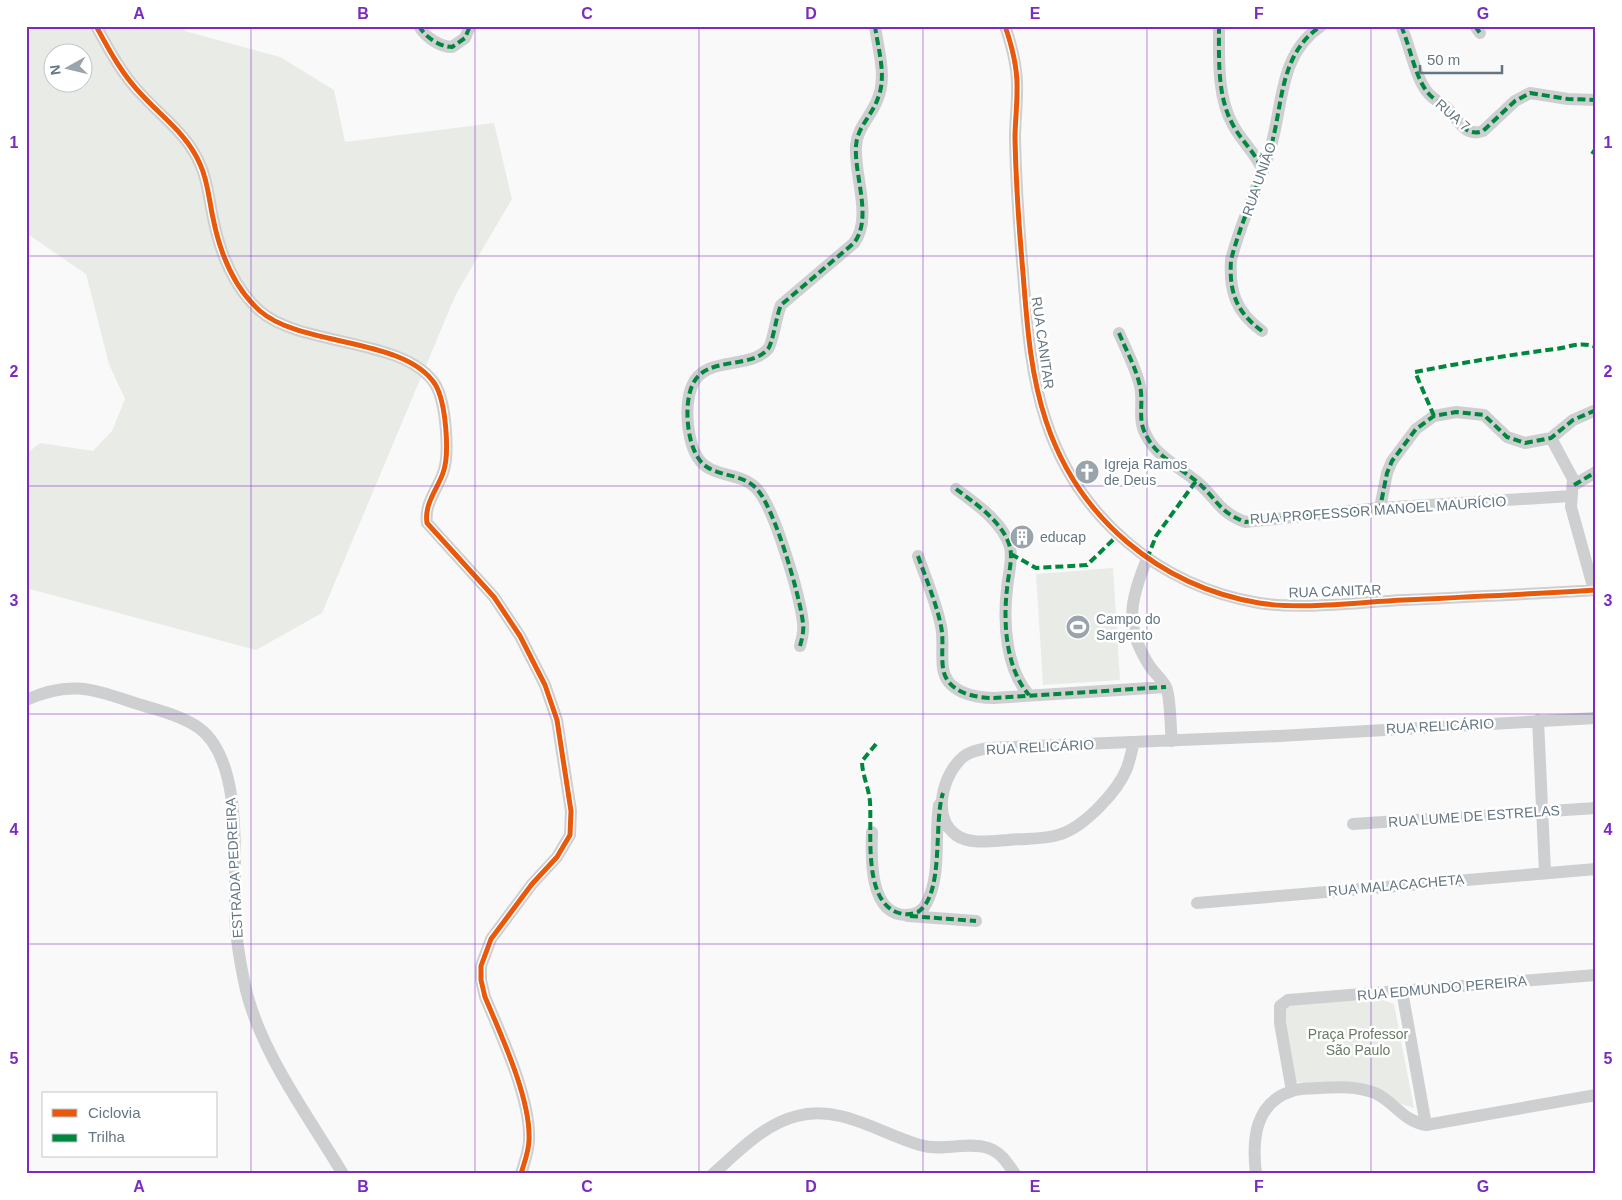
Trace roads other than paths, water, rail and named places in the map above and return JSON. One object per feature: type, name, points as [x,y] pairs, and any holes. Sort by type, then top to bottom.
[{"type":"street","points":[[96,26],[141,95],[176,126],[191,145],[207,182],[218,242],[227,265],[242,291],[251,302],[261,312],[293,329],[358,345],[405,361],[429,377],[437,390],[441,403],[446,461],[444,472],[427,510],[427,522],[494,597],[520,636],[545,685],[557,720],[571,811],[570,835],[558,857],[532,884],[511,911],[492,939],[481,966],[481,980],[485,997],[522,1094],[528,1121],[530,1141],[521,1174]]},
{"type":"street","points":[[419,26],[424,34],[441,44],[452,47],[465,38],[470,26]]},
{"type":"street","points":[[800,646],[803,625],[799,601],[770,511],[763,498],[750,482],[713,470],[699,460],[694,450],[688,420],[689,394],[698,376],[710,369],[753,357],[768,350],[771,344],[776,316],[781,306],[846,250],[861,234],[863,213],[856,148],[857,136],[880,94],[881,66],[875,26]]},
{"type":"street","name":"RUA CANITAR","points":[[1005,26],[1010,39],[1018,89],[1015,131],[1017,202],[1030,354],[1040,402],[1061,459],[1081,493],[1118,535],[1146,559],[1202,587],[1261,603],[1319,604],[1595,590]]},
{"type":"street","points":[[1219,26],[1220,69],[1227,111],[1233,126],[1257,158],[1262,171]]},
{"type":"street","name":"RUA UNIÃO","points":[[1262,331],[1246,317],[1234,301],[1230,270],[1234,250],[1273,142],[1280,94],[1291,63],[1304,41],[1321,26]]},
{"type":"street","name":"RUA 7","points":[[1401,26],[1406,45],[1428,94],[1444,105],[1469,132],[1477,134],[1483,131],[1515,101],[1530,93],[1568,99],[1596,100]]},
{"type":"street","name":"RUA PROFESSOR MANOEL MAURÍCIO","points":[[1119,333],[1141,388],[1141,420],[1146,435],[1162,455],[1196,481],[1230,516],[1245,522],[1573,490],[1596,472]]},
{"type":"street","points":[[1380,508],[1387,473],[1392,461],[1416,429],[1434,416],[1456,412],[1473,412],[1484,415],[1507,437],[1515,442],[1525,444],[1551,438],[1573,420],[1596,410]]},
{"type":"street","points":[[1551,438],[1573,479],[1571,507],[1595,590]]},
{"type":"street","points":[[956,489],[999,525],[1010,546],[1006,624],[1015,670],[1021,686],[1029,695]]},
{"type":"street","points":[[918,556],[941,624],[943,667],[946,678],[956,689],[974,696],[994,698],[1166,688]]},
{"type":"street","points":[[1146,559],[1133,595],[1131,617],[1134,634],[1141,649],[1149,665],[1166,688],[1172,741]]},
{"type":"street","name":"ESTRADA PEDREIRA","points":[[26,700],[42,692],[82,687],[173,715],[199,728],[215,746],[226,772],[232,801],[235,834],[235,909],[238,949],[247,991],[258,1025],[273,1056],[343,1174]]},
{"type":"street","name":"RUA RELICÁRIO","points":[[905,915],[914,914],[924,908],[932,890],[936,856],[937,818],[943,793],[958,763],[975,751],[988,748],[1172,741],[1596,718]]},
{"type":"street","points":[[1538,720],[1545,872]]},
{"type":"street","points":[[943,793],[942,802],[946,820],[951,829],[963,838],[994,841],[1052,837],[1073,828],[1094,812],[1109,795],[1127,768],[1134,742]]},
{"type":"street","name":"RUA LUME DE ESTRELAS","points":[[1353,824],[1596,808]]},
{"type":"street","points":[[872,832],[872,865],[879,896],[890,909],[905,915],[976,922]]},
{"type":"street","name":"RUA MALACACHETA","points":[[1196,903],[1596,869]]},
{"type":"street","name":"RUA EDMUNDO PEREIRA","points":[[1292,1091],[1280,1023],[1280,1006],[1288,1000],[1596,975]]},
{"type":"street","points":[[1402,991],[1426,1125]]},
{"type":"street","points":[[1256,1174],[1253,1148],[1256,1126],[1263,1113],[1275,1101],[1292,1091],[1344,1086],[1362,1089],[1376,1094],[1409,1120],[1426,1125],[1596,1095]]},
{"type":"street","points":[[713,1174],[765,1130],[778,1123],[797,1115],[828,1114],[847,1118],[921,1146],[988,1148],[998,1153],[1015,1174]]},
{"type":"place","name":"Igreja Ramos de Deus","points":[[1087,472]]},
{"type":"place","name":"educap","points":[[1022,537]]},
{"type":"place","name":"Campo do Sargento","points":[[1078,627]]},
{"type":"park label","name":"Praça Professor São Paulo","points":[[1358,1042]]}]
